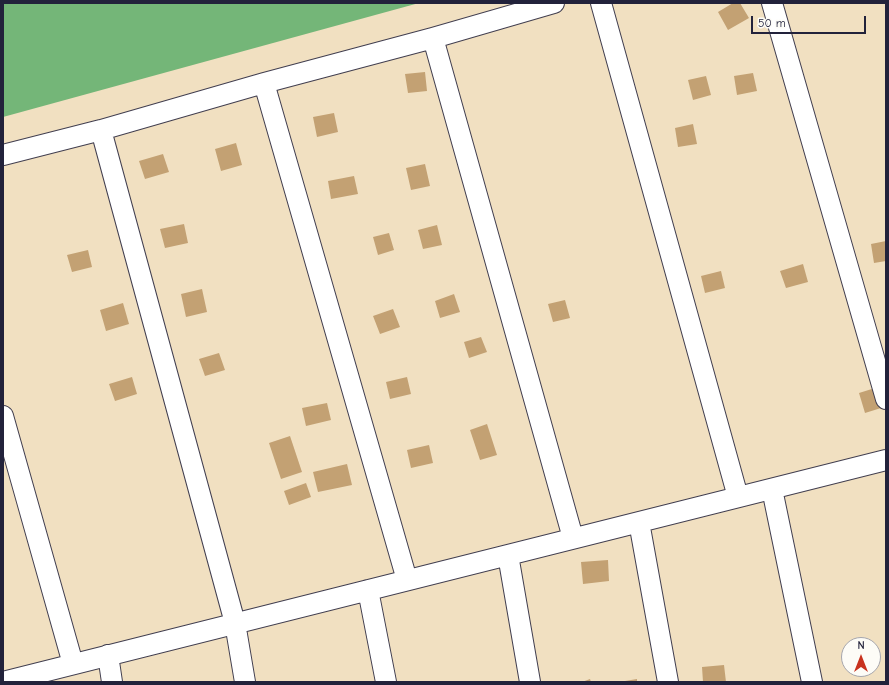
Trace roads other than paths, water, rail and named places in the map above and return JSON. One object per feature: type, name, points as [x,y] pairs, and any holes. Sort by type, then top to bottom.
[{"type":"street","points":[[3,155],[101,130],[264,83],[433,38],[554,3]]},
{"type":"street","points":[[601,3],[738,497]]},
{"type":"street","points":[[772,3],[886,398]]},
{"type":"street","points":[[433,38],[573,538]]},
{"type":"street","points":[[264,83],[408,580]]},
{"type":"street","points":[[101,130],[235,623],[245,682]]},
{"type":"street","points":[[3,416],[73,664]]},
{"type":"street","points":[[3,682],[886,460]]},
{"type":"street","points":[[772,488],[812,682]]},
{"type":"street","points":[[638,522],[668,682]]},
{"type":"street","points":[[508,555],[530,682]]},
{"type":"street","points":[[368,590],[386,682]]},
{"type":"street","points":[[108,655],[112,682]]}]
